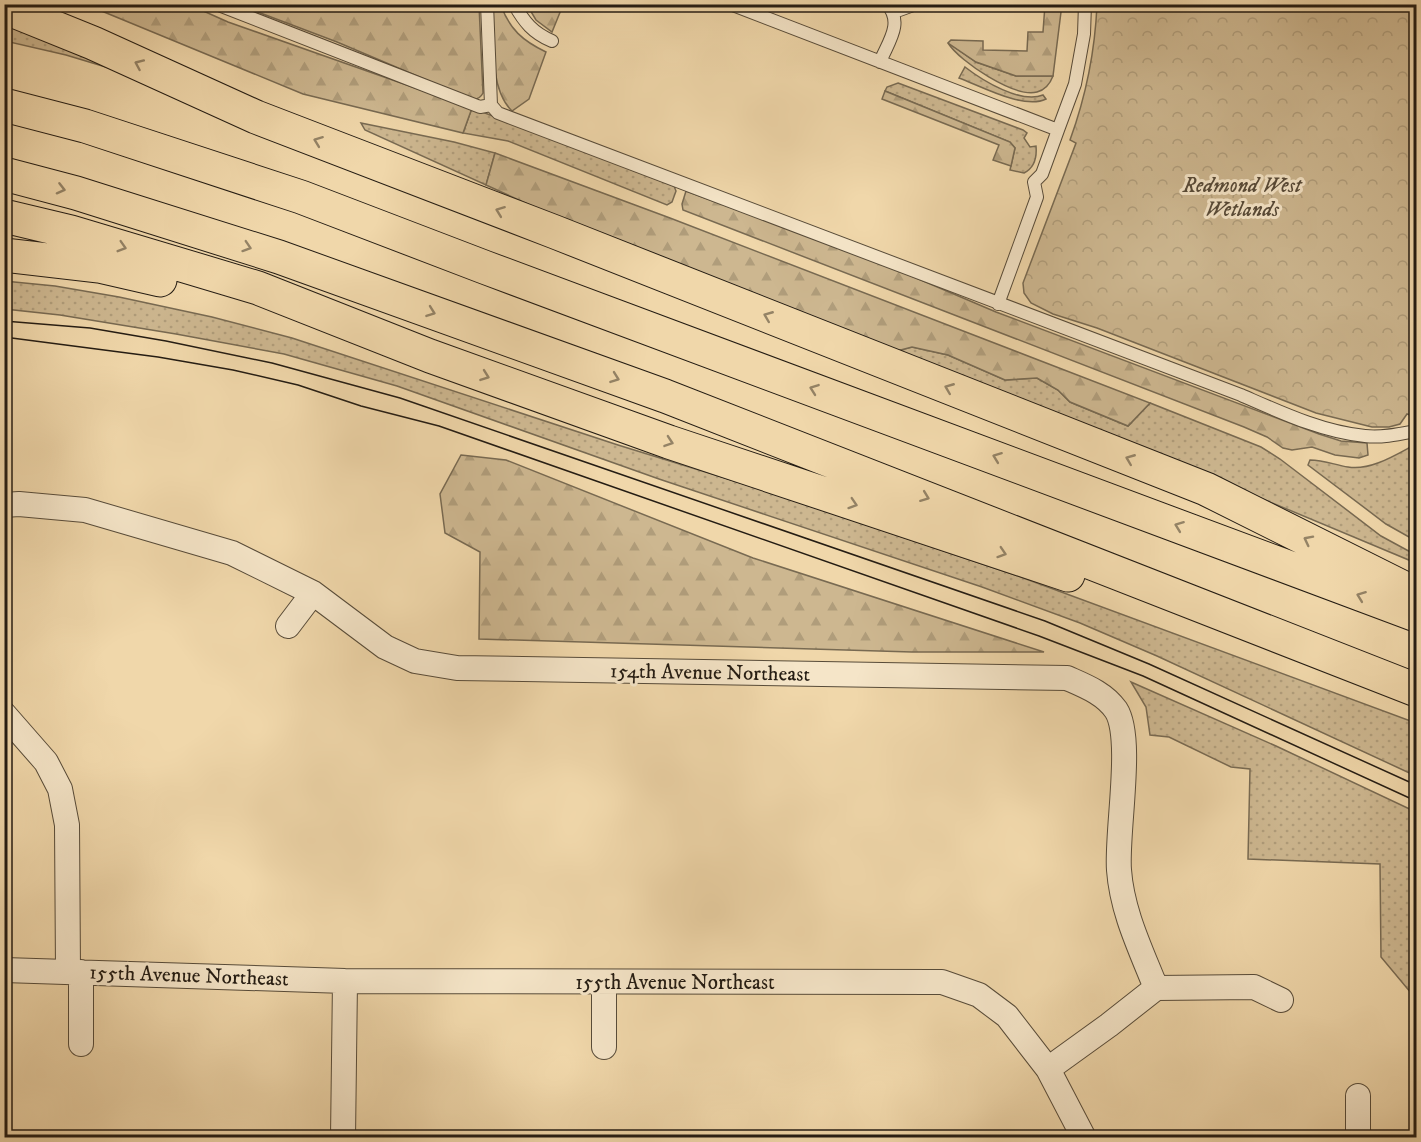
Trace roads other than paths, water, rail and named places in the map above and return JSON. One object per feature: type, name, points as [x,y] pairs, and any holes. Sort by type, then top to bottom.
[{"type":"highway","points":[[4,7],[93,43],[256,117],[555,232],[1206,489],[1416,594]]},
{"type":"highway","points":[[4,105],[86,126],[301,197],[1416,615]]},
{"type":"highway","points":[[4,174],[76,193],[279,257],[665,396],[1416,691]]},
{"type":"highway","points":[[4,216],[71,232],[258,288],[430,356],[669,442],[1416,691]]},
{"type":"highway","points":[[4,255],[99,266],[152,278],[430,356]]},
{"type":"street","name":"154th Avenue Northeast","points":[[4,505],[19,504],[85,510],[232,554],[313,593],[385,647],[416,661],[457,668],[1067,678],[1099,693],[1117,711],[1124,735],[1119,868],[1123,903],[1156,988]]},
{"type":"street","points":[[288,626],[313,593]]},
{"type":"street","points":[[4,714],[46,762],[60,789],[68,825],[81,1044]]},
{"type":"street","name":"155th Avenue Northeast","points":[[4,970],[345,981],[942,982],[979,995],[1007,1016],[1048,1069],[1084,1137]]},
{"type":"street","points":[[343,1137],[345,981]]},
{"type":"street","points":[[604,982],[604,1047]]},
{"type":"street","points":[[1048,1069],[1156,988],[1254,987],[1281,1000]]},
{"type":"street","points":[[1358,1096],[1358,1137]]},
{"type":"lane","points":[[216,4],[480,107],[490,105]]},
{"type":"lane","points":[[486,4],[490,105],[498,113],[1241,395],[1308,423],[1366,436],[1416,431]]},
{"type":"lane","points":[[514,4],[524,23],[541,37],[552,41]]},
{"type":"lane","points":[[730,4],[1058,130]]},
{"type":"lane","points":[[880,62],[895,26],[891,8],[916,4]]},
{"type":"lane","points":[[998,304],[1037,197],[1034,182],[1042,174],[1075,84],[1084,34],[1085,4]]},
{"type":"tram line","points":[[4,321],[90,328],[166,341],[272,363],[400,398],[1045,621],[1149,664],[1416,785]]},
{"type":"tram line","points":[[4,337],[158,357],[233,370],[298,385],[361,406],[439,426],[1039,636],[1143,676],[1416,801]]},
{"type":"park label","name":"Redmond West Wetlands","points":[[1242,197]]}]
